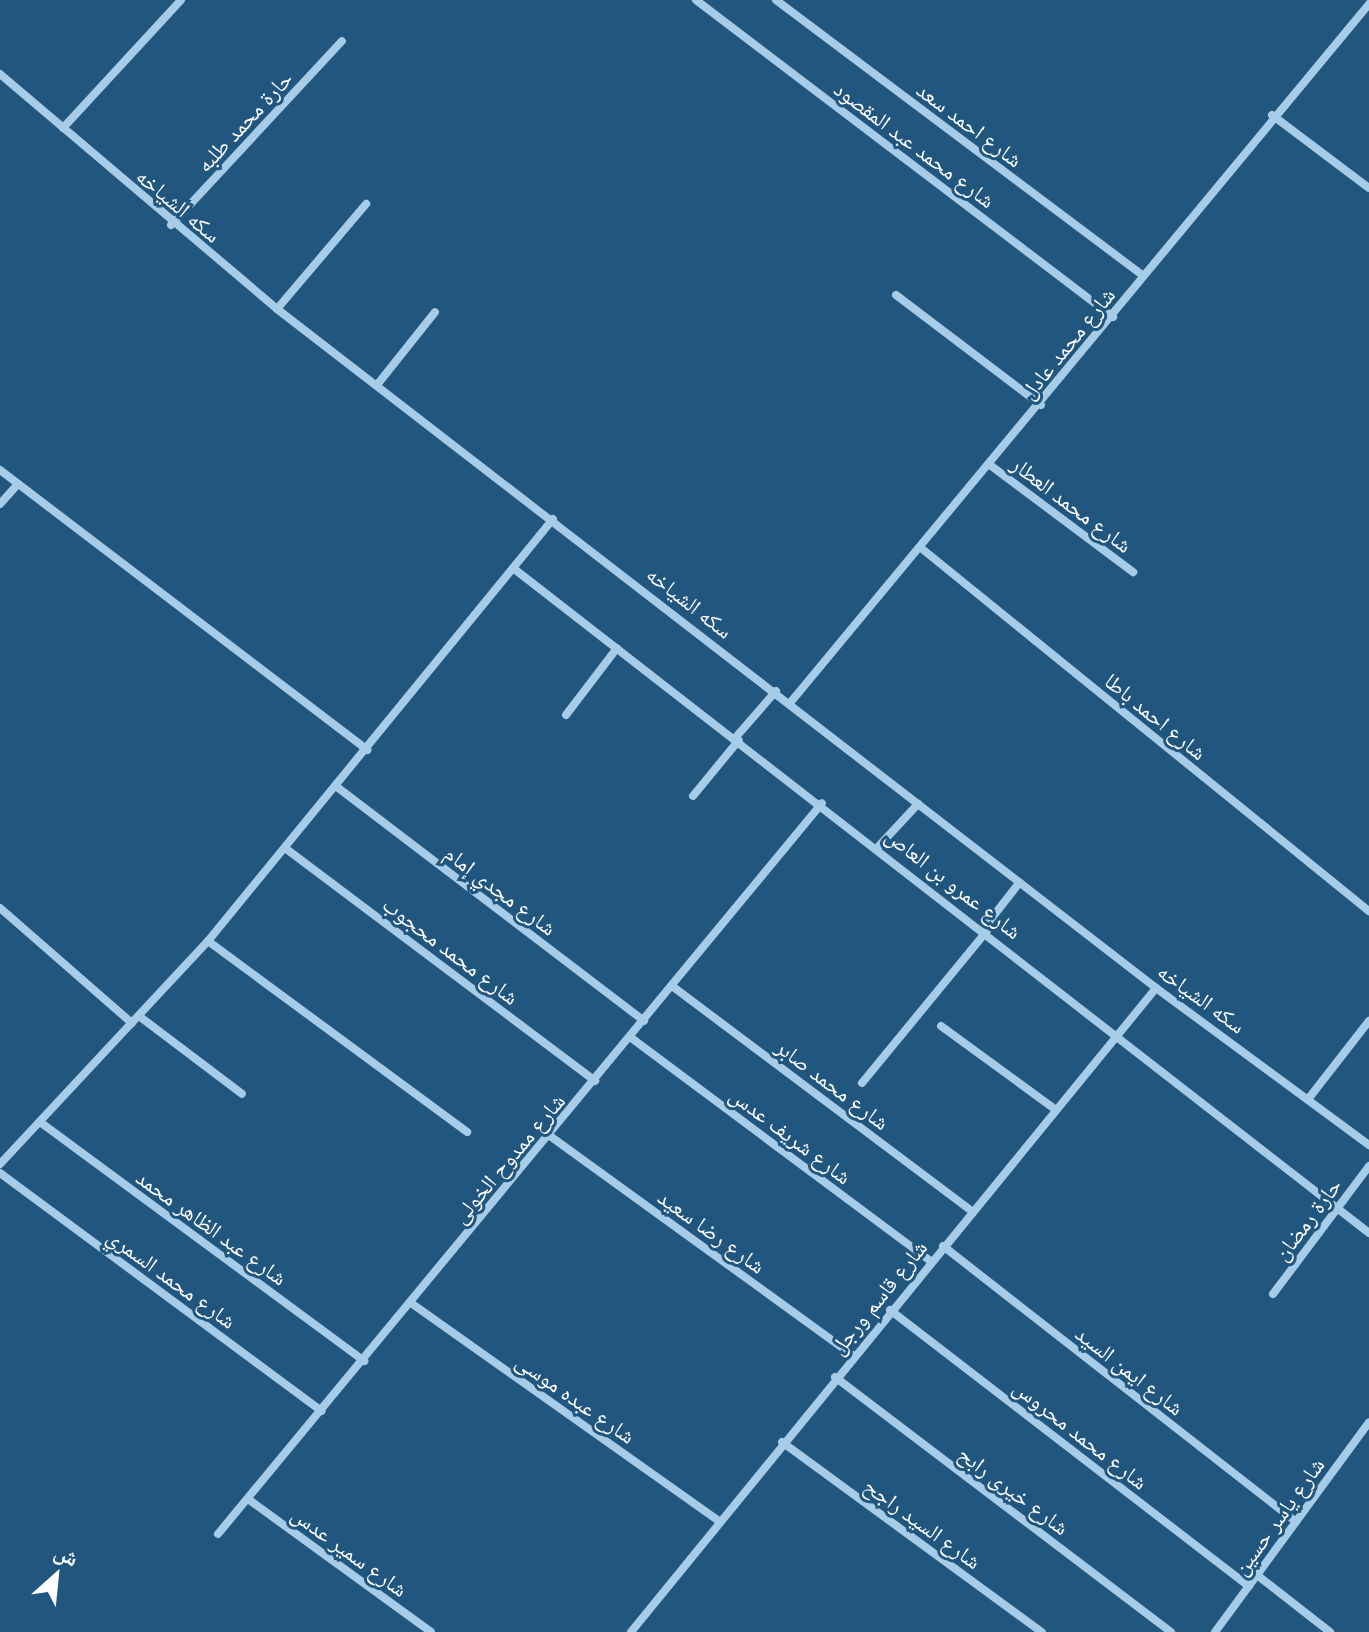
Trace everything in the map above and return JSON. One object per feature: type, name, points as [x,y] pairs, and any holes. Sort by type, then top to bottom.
[{"type":"street","points":[[63,128],[181,0]]},
{"type":"street","name":"شارع محمد عبد المقصود","points":[[696,0],[1113,317]]},
{"type":"street","name":"شارع احمد سعد","points":[[776,0],[1143,276]]},
{"type":"street","name":"شارع محمد عادل","points":[[790,703],[1041,405],[1272,115],[1369,4]]},
{"type":"street","name":"حارة محمد طلبه","points":[[171,225],[342,41]]},
{"type":"street","name":"سكه الشياخه","points":[[0,74],[171,225],[277,309],[776,691],[1156,988],[1369,1145]]},
{"type":"street","points":[[1272,115],[1369,188]]},
{"type":"street","points":[[277,309],[366,204]]},
{"type":"street","points":[[896,295],[1041,405]]},
{"type":"street","points":[[377,385],[435,312]]},
{"type":"street","name":"شارع محمد العطار","points":[[990,465],[1133,572]]},
{"type":"street","points":[[0,470],[367,750]]},
{"type":"street","points":[[0,504],[18,484]]},
{"type":"street","points":[[0,1164],[208,941],[553,519]]},
{"type":"street","name":"شارع احمد باطا","points":[[921,548],[1369,911]]},
{"type":"street","name":"شارع عمرو بن العاص","points":[[513,568],[822,803],[1369,1233]]},
{"type":"street","points":[[566,715],[617,648]]},
{"type":"street","points":[[693,796],[776,691]]},
{"type":"street","name":"شارع مجدي إمام","points":[[337,787],[644,1021]]},
{"type":"street","name":"شارع ممدوح الخولى","points":[[218,1534],[550,1136],[822,803]]},
{"type":"street","points":[[878,847],[918,804]]},
{"type":"street","name":"شارع محمد محجوب","points":[[285,848],[595,1081]]},
{"type":"street","points":[[862,1083],[1020,882]]},
{"type":"street","points":[[0,908],[136,1020],[242,1094]]},
{"type":"street","points":[[208,941],[467,1132]]},
{"type":"street","name":"شارع محمد صابر","points":[[672,986],[972,1211]]},
{"type":"street","name":"شارع قاسم ورجل","points":[[631,1632],[782,1442],[1156,988]]},
{"type":"street","points":[[1309,1098],[1369,1021]]},
{"type":"street","points":[[941,1026],[1056,1110]]},
{"type":"street","name":"شارع شريف عدس","points":[[630,1037],[931,1261]]},
{"type":"street","name":"شارع عبد الظاهر محمد","points":[[40,1122],[364,1361]]},
{"type":"street","name":"شارع رضا سعيد","points":[[550,1136],[854,1356]]},
{"type":"street","name":"حارة رمضان","points":[[1273,1294],[1369,1166]]},
{"type":"street","name":"شارع محمد السمري","points":[[0,1173],[322,1411]]},
{"type":"street","name":"شارع ايمن السيد","points":[[943,1246],[1296,1522]]},
{"type":"street","name":"شارع عبده موسى","points":[[411,1303],[720,1522]]},
{"type":"street","name":"شارع محمد محروس","points":[[890,1310],[1249,1586]]},
{"type":"street","name":"شارع خيرى رابح","points":[[835,1377],[1171,1632]]},
{"type":"street","name":"شارع ياسر حسين","points":[[1215,1632],[1369,1422]]},
{"type":"street","name":"شارع السيد راجح","points":[[782,1442],[1042,1632]]},
{"type":"street","name":"شارع سمير عدس","points":[[248,1499],[431,1632]]},
{"type":"street","points":[[1257,1575],[1330,1632]]}]
